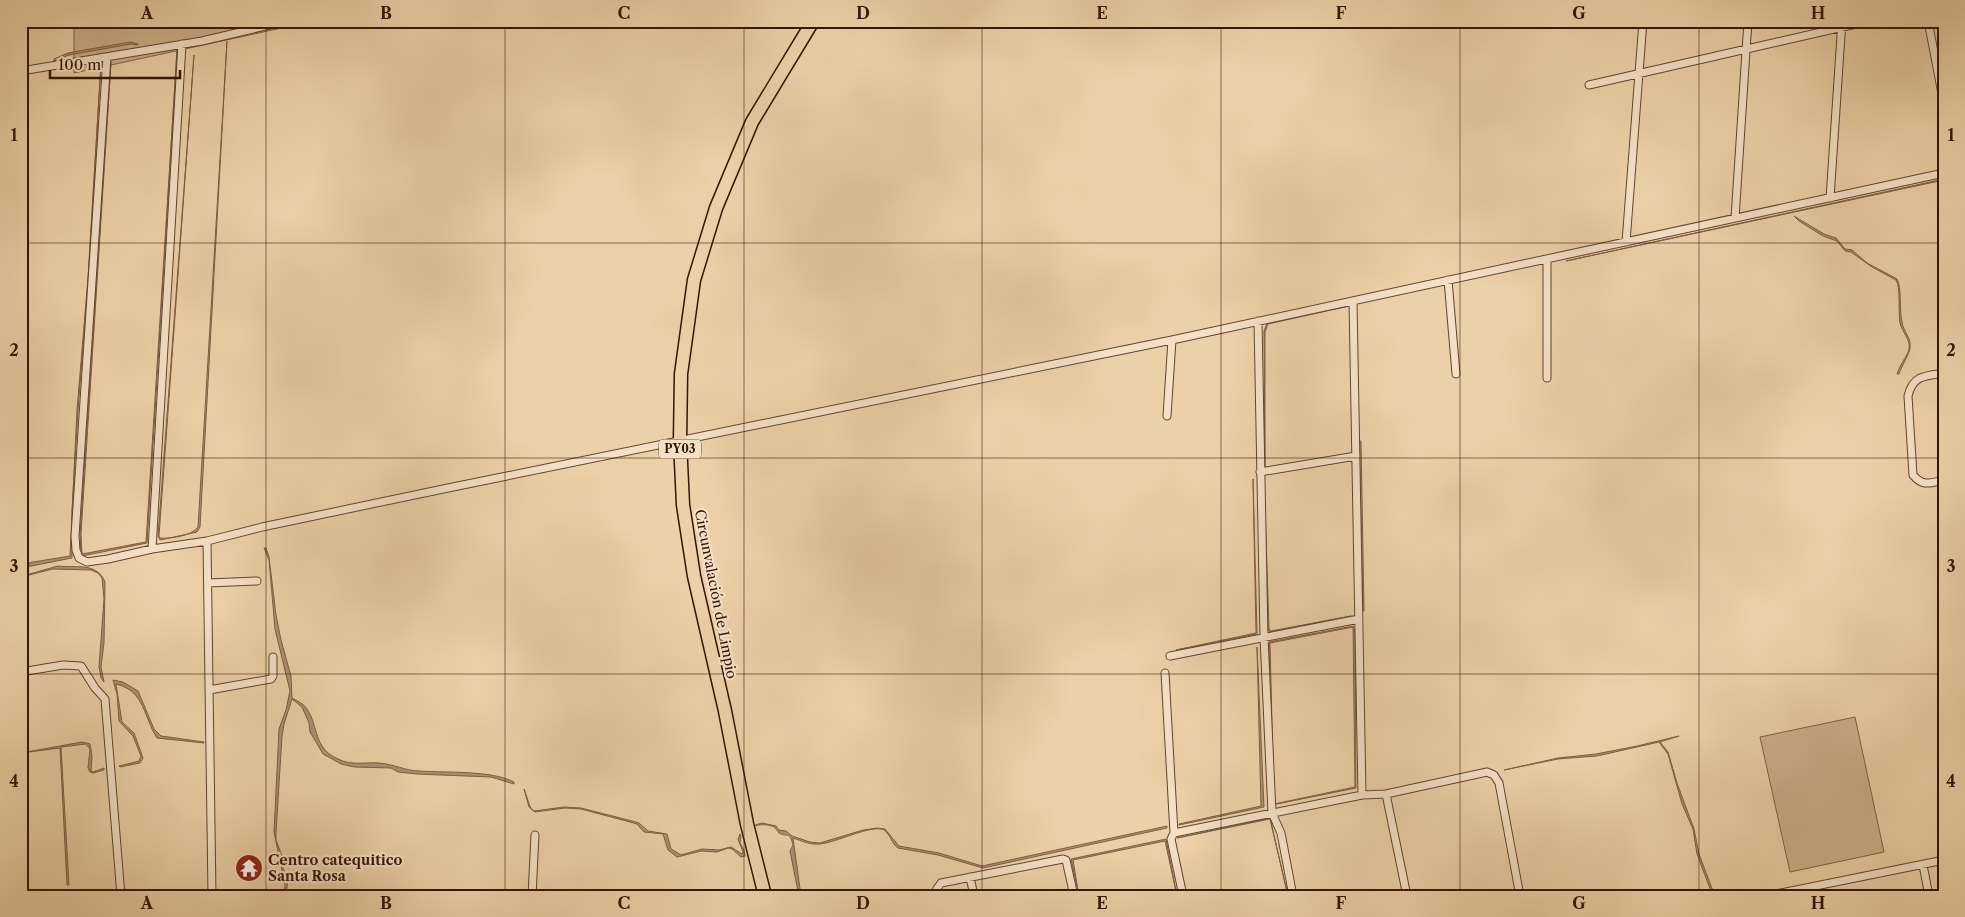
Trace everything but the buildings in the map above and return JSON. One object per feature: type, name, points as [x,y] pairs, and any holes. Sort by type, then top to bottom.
[{"type":"highway","name":"Circunvalación de Limpio","points":[[765,896],[747,824],[725,711],[694,576],[682,505],[680,441],[681,374],[694,280],[716,208],[752,122],[813,21]]},
{"type":"street","points":[[21,71],[182,44],[287,21]]},
{"type":"street","points":[[1626,242],[1643,21]]},
{"type":"street","points":[[1735,218],[1748,21]]},
{"type":"street","points":[[1589,85],[1746,49],[1842,24],[1869,21]]},
{"type":"street","points":[[1928,21],[1944,104]]},
{"type":"street","points":[[1830,198],[1842,24]]},
{"type":"street","points":[[152,549],[182,44]]},
{"type":"street","points":[[106,57],[75,536],[76,550],[79,558],[87,562],[152,549],[206,541],[262,527],[448,488],[1172,340],[1944,174]]},
{"type":"street","points":[[1547,259],[1547,378]]},
{"type":"street","points":[[1448,280],[1456,374]]},
{"type":"street","points":[[1353,301],[1362,795]]},
{"type":"street","points":[[1258,321],[1264,637],[1272,812],[1281,833],[1294,896]]},
{"type":"street","points":[[1167,416],[1172,340]]},
{"type":"street","points":[[1944,373],[1922,377],[1911,384],[1908,396],[1908,415],[1913,475],[1918,481],[1926,484],[1944,480]]},
{"type":"street","points":[[1260,472],[1356,456]]},
{"type":"street","points":[[206,541],[212,896]]},
{"type":"street","points":[[208,583],[257,582]]},
{"type":"street","points":[[1170,656],[1359,618]]},
{"type":"street","points":[[209,690],[271,679],[273,676],[273,657]]},
{"type":"street","points":[[21,672],[63,665],[81,666],[95,688],[105,699],[121,896]]},
{"type":"street","points":[[1165,673],[1174,833],[1171,839],[1183,896]]},
{"type":"street","points":[[1174,833],[1362,795],[1386,794],[1487,772],[1494,775],[1498,783],[1520,896]]},
{"type":"street","points":[[1386,794],[1406,896]]},
{"type":"street","points":[[532,896],[535,835]]},
{"type":"street","points":[[936,896],[936,890],[941,883],[1064,859],[1066,860],[1074,896]]},
{"type":"street","points":[[1766,896],[1944,860]]},
{"type":"street","points":[[1923,865],[1929,896]]},
{"type":"street","points":[[970,877],[974,896]]},
{"type":"shaded area","points":[[74,21],[314,21],[74,73]]},
{"type":"shaded area","points":[[227,41],[200,527],[197,532],[188,534],[198,527]]},
{"type":"shaded area","points":[[130,42],[138,45],[131,44],[69,55],[54,61],[54,59],[68,53]]},
{"type":"shaded area","points":[[177,50],[147,543],[82,556],[80,534],[111,62],[81,534],[82,554],[146,542]]},
{"type":"shaded area","points":[[194,55],[159,536],[160,538],[169,538],[160,540],[158,536]]},
{"type":"shaded area","points":[[101,63],[88,280],[73,493],[77,410],[88,278]]},
{"type":"shaded area","points":[[1944,179],[1944,180],[1566,261]]},
{"type":"shaded area","points":[[1794,216],[1824,234],[1836,238],[1845,249],[1852,250],[1867,263],[1897,279],[1899,283],[1902,322],[1909,338],[1910,345],[1899,374],[1897,374],[1909,346],[1908,339],[1900,323],[1898,284],[1896,280],[1872,267],[1851,252],[1845,251],[1837,241],[1823,236]]},
{"type":"shaded area","points":[[1349,306],[1268,324],[1265,332],[1265,470],[1264,331],[1267,323]]},
{"type":"shaded area","points":[[1359,441],[1361,441],[1364,611],[1363,611]]},
{"type":"shaded area","points":[[1264,477],[1269,629],[1271,631],[1351,616],[1270,632],[1268,630]]},
{"type":"shaded area","points":[[1253,479],[1257,634],[1176,650],[1256,633]]},
{"type":"shaded area","points":[[72,514],[72,558],[21,568],[21,565],[27,563],[70,556]]},
{"type":"shaded area","points":[[264,548],[266,548],[269,557],[276,615],[291,676],[292,698],[303,704],[307,709],[324,749],[338,759],[348,762],[384,764],[415,771],[481,774],[504,778],[514,782],[514,784],[491,777],[416,774],[398,772],[391,768],[354,767],[341,764],[323,754],[310,732],[309,723],[302,707],[292,699],[282,736],[276,833],[283,868],[288,879],[286,896],[284,896],[285,885],[274,832],[279,729],[290,691],[275,629],[269,560]]},
{"type":"shaded area","points":[[58,566],[85,567],[97,571],[105,582],[104,643],[101,667],[104,682],[101,678],[99,667],[104,599],[102,578],[98,573],[91,570],[53,569],[21,577],[21,575]]},
{"type":"shaded area","points":[[1353,626],[1355,633],[1356,788],[1272,805],[1269,642]],"holes":[[[1353,627],[1355,787],[1274,804],[1270,643]]]},
{"type":"shaded area","points":[[1257,647],[1264,807],[1179,825],[1261,806]]},
{"type":"shaded area","points":[[113,680],[123,682],[138,691],[154,729],[161,736],[204,743],[157,738],[138,698],[126,687],[116,684],[122,722],[134,733],[143,758],[140,763],[120,767],[139,761],[141,756],[133,736],[119,721],[117,694]]},
{"type":"shaded area","points":[[1855,717],[1884,852],[1790,872],[1760,737]]},
{"type":"shaded area","points":[[1679,736],[1660,742],[1668,752],[1694,829],[1699,854],[1713,891],[1712,894],[1697,854],[1693,829],[1682,804],[1668,754],[1659,742],[1597,756],[1558,759],[1504,770],[1558,758],[1596,754]]},
{"type":"shaded area","points":[[82,742],[90,744],[92,756],[91,771],[104,768],[104,770],[93,773],[90,772],[88,768],[90,749],[86,744],[61,747],[69,885],[67,885],[60,748],[21,753]]},
{"type":"shaded area","points":[[564,807],[581,808],[639,823],[648,831],[667,834],[671,849],[681,855],[702,849],[719,850],[731,847],[742,854],[738,839],[740,834],[740,843],[745,856],[741,857],[728,848],[717,852],[701,851],[677,857],[668,850],[663,834],[644,832],[637,824],[581,809],[565,808],[535,812]]},
{"type":"shaded area","points":[[1270,818],[1288,896],[1270,819],[1177,838]]},
{"type":"shaded area","points":[[762,823],[776,826],[779,830],[786,831],[792,836],[820,843],[863,830],[877,828],[885,829],[899,846],[939,853],[982,866],[1167,826],[1167,828],[983,868],[938,855],[898,848],[884,830],[878,829],[820,844],[809,843],[793,838],[801,896],[799,896],[790,851],[793,845],[790,838],[788,835],[779,833],[775,827],[768,825],[749,827]]},
{"type":"shaded area","points":[[1166,839],[1177,896],[1165,841],[1073,860],[1079,896],[1071,859]]},
{"type":"place","name":"Centro catequitico Santa Rosa","points":[[249,868]]}]
